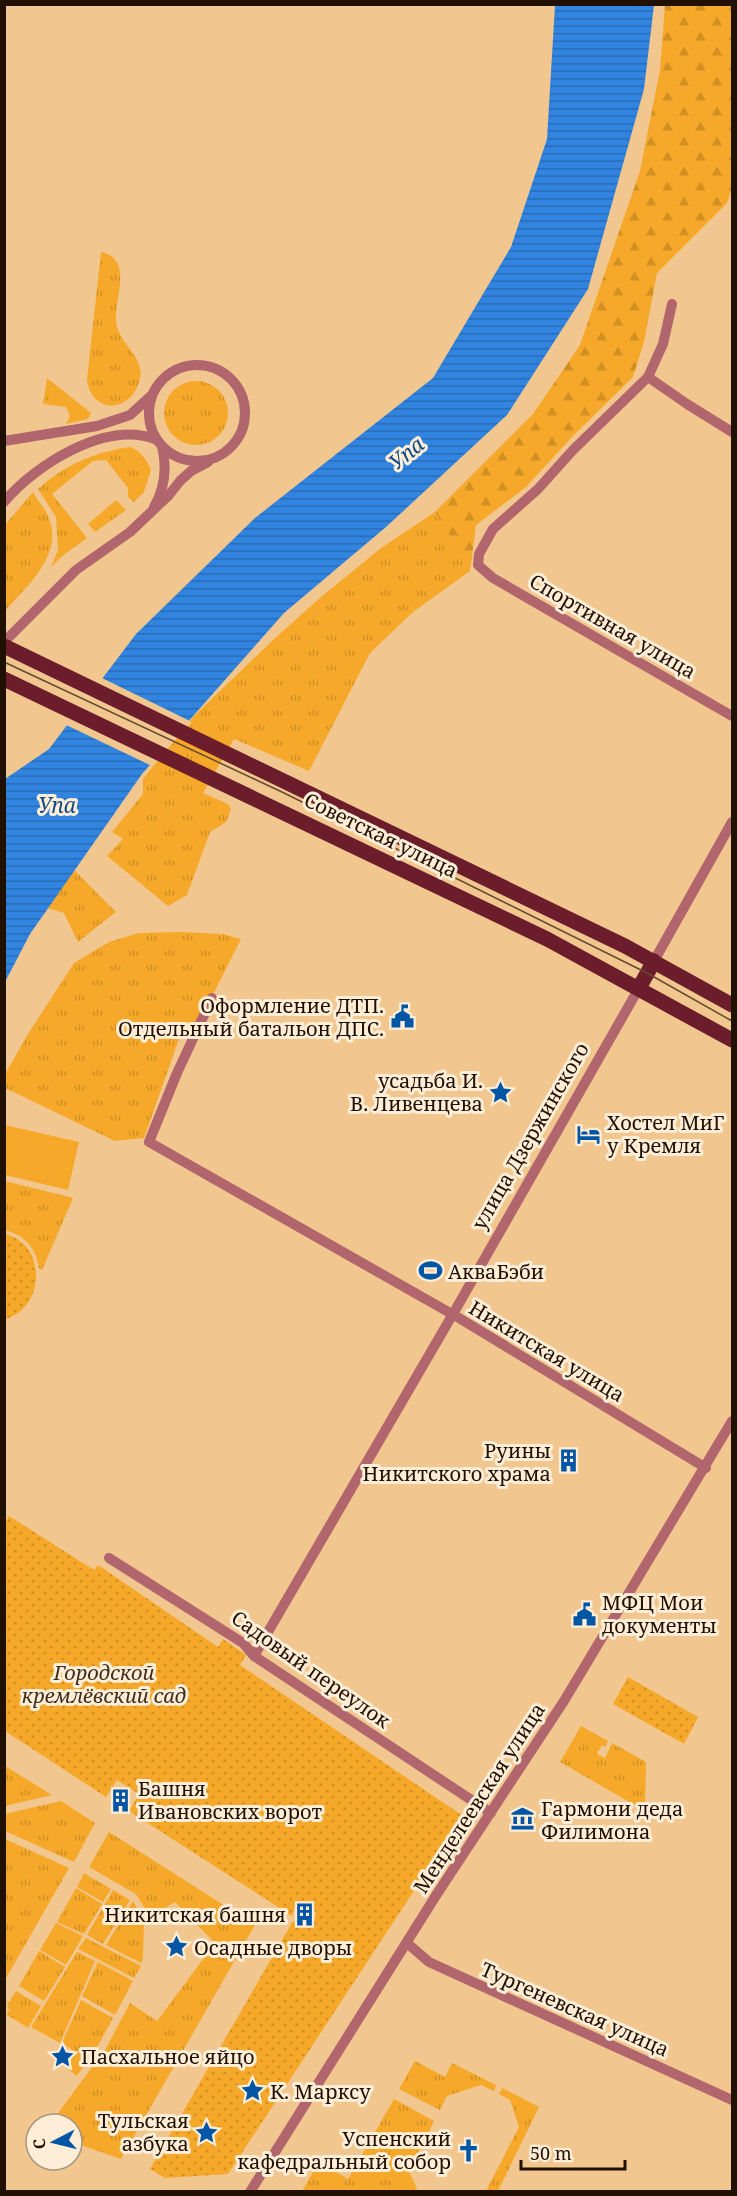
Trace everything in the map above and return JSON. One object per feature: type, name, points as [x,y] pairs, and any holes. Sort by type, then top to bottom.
[{"type":"main road","name":"Советская улица","points":[[4,644],[654,961],[732,1005]]},
{"type":"main road","name":"Советская улица","points":[[4,679],[547,939],[732,1040]]},
{"type":"main road","name":"улица Дзержинского","points":[[639,988],[654,961]]},
{"type":"street","points":[[672,304],[663,344],[648,377],[732,432]]},
{"type":"street","points":[[4,441],[97,426],[130,415],[152,395],[163,378],[189,365],[203,365],[218,369],[231,378],[241,391],[246,407],[245,422],[240,437],[230,450],[191,471],[130,532],[76,570],[4,644]]},
{"type":"street","name":"Спортивная улица","points":[[648,377],[573,450],[538,489],[493,529],[479,554],[478,565],[493,578],[732,716]]},
{"type":"street","points":[[151,513],[159,500],[165,473],[159,443],[149,418],[152,395]]},
{"type":"street","points":[[4,502],[26,479],[67,452],[101,439],[145,435],[173,455],[187,461],[216,458]]},
{"type":"street","name":"улица Дзержинского","points":[[654,961],[732,822]]},
{"type":"street","name":"улица Дзержинского","points":[[254,1656],[453,1315],[639,988]]},
{"type":"street","name":"Никитская улица","points":[[212,998],[177,1073],[149,1142],[453,1315],[706,1468]]},
{"type":"street","name":"Менделеевская улица","points":[[250,2192],[435,1897],[564,1701],[706,1468],[732,1421]]},
{"type":"street","name":"Садовый переулок","points":[[109,1558],[243,1643],[254,1656],[491,1813]]},
{"type":"street","name":"Тургеневская улица","points":[[407,1943],[429,1962],[732,2100]]},
{"type":"green space","points":[[665,4],[732,5],[732,189],[727,203],[657,273],[644,342],[633,377],[571,438],[526,487],[476,525],[470,571],[435,512],[533,414],[580,345],[640,171],[660,70]]},
{"type":"green space","points":[[101,252],[111,256],[117,262],[120,271],[116,321],[121,337],[135,356],[140,370],[136,390],[129,398],[112,406],[96,399],[90,391],[87,379]]},
{"type":"green space","points":[[47,378],[91,413],[88,419],[66,424],[70,416],[66,407],[43,404]]},
{"type":"green space","points":[[196,381],[214,387],[222,395],[228,413],[222,431],[214,439],[196,445],[178,439],[170,431],[164,413],[170,395],[178,387]]},
{"type":"green space","points":[[130,447],[143,456],[151,470],[144,492],[134,502],[128,497],[128,488],[106,460],[93,461],[52,494],[87,538],[51,567],[58,550],[56,517],[38,489],[69,466],[92,456]]},
{"type":"green space","points":[[33,492],[48,516],[52,530],[52,543],[48,556],[33,580],[5,611],[5,525]]},
{"type":"green space","points":[[116,500],[126,510],[95,532],[88,524]]},
{"type":"green space","points":[[435,512],[470,571],[413,612],[370,653],[309,771],[234,739],[203,793],[228,804],[231,809],[226,822],[210,832],[187,895],[168,906],[107,856],[123,839],[112,832],[143,794],[143,779],[193,717],[274,639],[381,548]]},
{"type":"green space","points":[[74,870],[116,912],[78,942],[64,913],[44,907]]},
{"type":"green space","points":[[139,933],[223,934],[241,939],[190,1040],[180,1036],[144,1138],[115,1141],[5,1088],[4,1076],[74,963],[109,942]]},
{"type":"green space","points":[[5,1125],[79,1142],[68,1190],[5,1175]]},
{"type":"green space","points":[[5,1181],[73,1198],[42,1270],[28,1243],[5,1230]]},
{"type":"green space","points":[[5,1234],[19,1240],[29,1250],[36,1276],[34,1290],[28,1303],[18,1313],[5,1319]]},
{"type":"green space","name":"Городской кремлёвский сад","points":[[9,1516],[94,1570],[98,1565],[218,1647],[223,1639],[246,1655],[240,1665],[463,1816],[228,2174],[165,2178],[150,2169],[293,1921],[299,1926],[308,1926],[314,1921],[316,1913],[311,1905],[303,1903],[295,1906],[292,1916],[129,1811],[139,1794],[117,1780],[106,1797],[5,1731],[4,1525]]},
{"type":"green space","points":[[628,1677],[698,1717],[684,1744],[613,1704]]},
{"type":"green space","points":[[581,1726],[608,1741],[605,1747],[602,1745],[597,1754],[605,1758],[612,1743],[646,1762],[645,1811],[560,1762]]},
{"type":"green space","points":[[5,1766],[52,1795],[5,1806]]},
{"type":"green space","points":[[61,1801],[95,1823],[74,1862],[5,1831],[5,1814]]},
{"type":"green space","points":[[109,1832],[255,1925],[121,2159],[84,2146],[84,2112],[59,2112],[105,2050],[130,2003],[157,2021],[215,1943],[175,1902],[150,1917],[136,1894],[89,1867]]},
{"type":"green space","points":[[5,1839],[69,1868],[5,1980]]},
{"type":"green space","points":[[84,1873],[111,1889],[103,1902],[77,1887]]},
{"type":"green space","points":[[76,1888],[102,1904],[84,1934],[57,1922]]},
{"type":"green space","points":[[113,1890],[130,1900],[103,1944],[87,1935]]},
{"type":"green space","points":[[133,1901],[144,1922],[141,1963],[106,1945]]},
{"type":"green space","points":[[56,1923],[83,1936],[66,1965],[40,1950]]},
{"type":"green space","points":[[86,1938],[141,1966],[134,1978],[78,1949]]},
{"type":"green space","points":[[39,1951],[65,1967],[44,2001],[19,1986]]},
{"type":"green space","points":[[77,1952],[95,1961],[60,2043],[31,2027]]},
{"type":"green space","points":[[98,1962],[133,1981],[115,2015],[82,1996]]},
{"type":"green space","points":[[16,1991],[41,2006],[28,2028],[7,2015],[9,2010],[7,2005]]},
{"type":"green space","points":[[81,2000],[113,2018],[99,2044],[77,2076],[69,2070],[74,2051],[62,2043]]},
{"type":"green space","points":[[415,2061],[445,2077],[452,2063],[496,2085],[494,2091],[481,2085],[447,2096],[440,2110],[399,2089]]},
{"type":"green space","points":[[502,2088],[539,2107],[498,2191],[486,2191],[519,2127],[510,2100],[499,2094]]},
{"type":"green space","points":[[394,2099],[434,2121],[409,2171],[418,2191],[302,2191],[319,2162],[348,2179]]},
{"type":"water","name":"Упа","points":[[555,5],[654,5],[644,89],[588,289],[507,415],[386,527],[284,613],[142,774],[30,934],[5,982],[5,779],[49,749],[136,634],[255,518],[433,378],[511,247],[547,139]]},
{"type":"pier","points":[[100,677],[192,722],[152,766],[64,724]]},
{"type":"tram line","points":[[4,662],[282,792],[647,973],[732,1021]]},
{"type":"place","name":"Оформление ДТП. Отдельный батальон ДПС.","points":[[402,1016]]},
{"type":"place","name":"усадьба И. В. Ливенцева","points":[[501,1092]]},
{"type":"place","name":"Хостел МиГ у Кремля","points":[[589,1134]]},
{"type":"place","name":"АкваБэби","points":[[430,1271]]},
{"type":"place","name":"Руины Никитского храма","points":[[569,1461]]},
{"type":"place","name":"МФЦ Мои документы","points":[[584,1614]]},
{"type":"place","name":"Башня Ивановских ворот","points":[[120,1800]]},
{"type":"place","name":"Гармони деда Филимона","points":[[523,1819]]},
{"type":"place","name":"Никитская башня","points":[[304,1914]]},
{"type":"place","name":"Осадные дворы","points":[[176,1947]]},
{"type":"place","name":"Пасхальное яйцо","points":[[63,2056]]},
{"type":"place","name":"К. Марксу","points":[[252,2091]]},
{"type":"place","name":"Тульская азбука","points":[[207,2132]]},
{"type":"place","name":"Успенский кафедральный собор","points":[[469,2150]]}]
